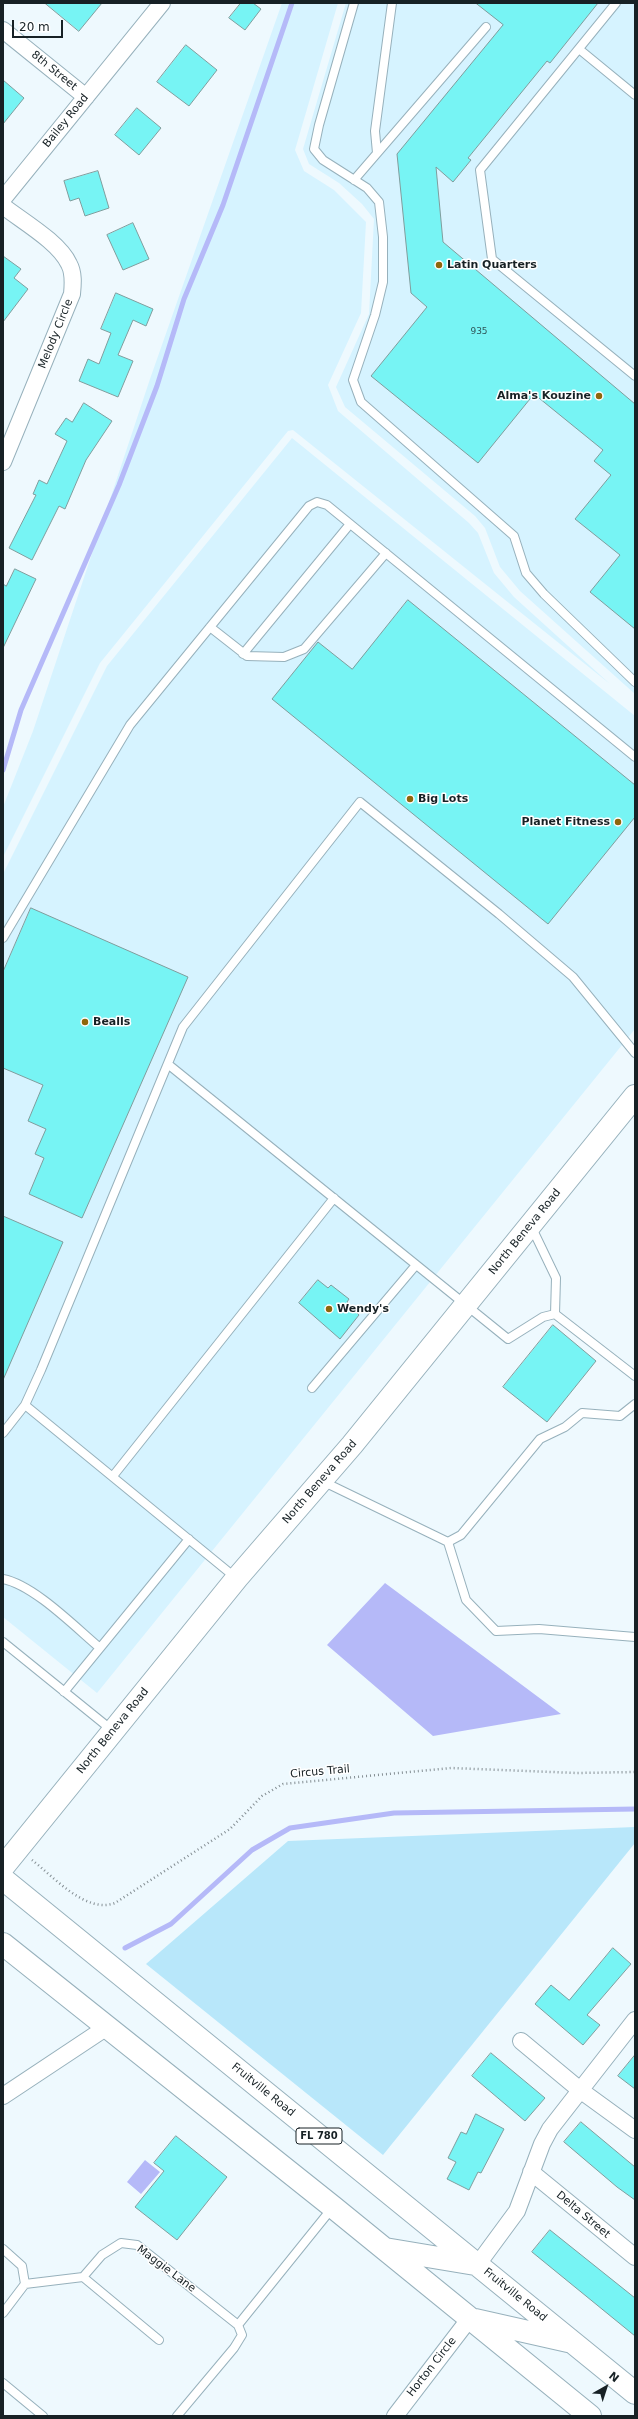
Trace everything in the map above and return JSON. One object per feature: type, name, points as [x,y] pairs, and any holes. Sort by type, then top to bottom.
[{"type":"main road","name":"North Beneva Road","points":[[3,1867],[237,1578],[466,1306],[635,1096]]},
{"type":"main road","name":"Fruitville Road","points":[[3,1879],[635,2393]]},
{"type":"main road","points":[[3,1944],[384,2248],[590,2416]]},
{"type":"main road","points":[[384,2248],[478,2264]]},
{"type":"main road","points":[[470,2318],[573,2342]]},
{"type":"street","name":"Bailey Road","points":[[3,199],[162,3]]},
{"type":"street","name":"8th Street","points":[[3,30],[86,97]]},
{"type":"street","name":"Melody Circle","points":[[3,206],[57,248],[69,264],[73,279],[72,294],[3,462]]},
{"type":"street","points":[[478,2264],[517,2211],[531,2172],[550,2129],[635,2020]]},
{"type":"street","points":[[3,2096],[107,2027]]},
{"type":"street","points":[[521,2041],[580,2090],[635,2130]]},
{"type":"street","name":"Delta Street","points":[[531,2172],[635,2257]]},
{"type":"street","name":"Horton Circle","points":[[395,2416],[470,2318]]},
{"type":"lane","points":[[354,3],[319,125],[314,149],[323,160],[374,194],[379,202],[383,237],[383,282],[375,316],[352,380],[361,402],[514,536],[526,572],[544,594],[635,682]]},
{"type":"lane","points":[[377,153],[375,131],[392,3]]},
{"type":"lane","points":[[616,3],[480,170],[492,259],[635,376]]},
{"type":"lane","points":[[354,180],[486,27]]},
{"type":"lane","points":[[579,49],[635,95]]},
{"type":"lane","points":[[3,938],[130,725],[309,506],[317,502],[326,505],[350,524],[635,757]]},
{"type":"lane","points":[[244,654],[350,524]]},
{"type":"lane","points":[[210,627],[244,654],[257,657],[284,657],[304,649],[386,553]]},
{"type":"lane","points":[[3,1433],[25,1405],[73,1296],[169,1065],[183,1027],[360,802],[499,914],[573,977],[635,1053]]},
{"type":"lane","points":[[169,1065],[508,1339],[543,1317],[555,1314]]},
{"type":"lane","points":[[113,1476],[334,1198]]},
{"type":"lane","points":[[531,1225],[556,1278],[555,1314]]},
{"type":"lane","points":[[312,1388],[416,1265]]},
{"type":"lane","points":[[555,1314],[635,1376]]},
{"type":"lane","points":[[448,1542],[460,1535],[540,1439],[565,1427],[582,1413],[620,1416],[635,1404]]},
{"type":"lane","points":[[25,1405],[237,1578]]},
{"type":"lane","points":[[320,1481],[448,1542],[466,1600],[496,1631],[539,1629],[635,1637]]},
{"type":"lane","points":[[64,1692],[189,1539]]},
{"type":"lane","points":[[3,1579],[18,1583],[35,1594],[100,1648]]},
{"type":"lane","points":[[3,1642],[113,1731]]},
{"type":"lane","points":[[177,2416],[234,2348],[242,2335],[238,2325],[333,2207]]},
{"type":"lane","name":"Maggie Lane","points":[[84,2277],[102,2255],[121,2243],[137,2245],[238,2325]]},
{"type":"lane","points":[[3,2250],[22,2266],[25,2284]]},
{"type":"lane","points":[[3,2313],[25,2284],[84,2277],[159,2340]]},
{"type":"lane","points":[[3,2383],[43,2416]]},
{"type":"path","name":"Circus Trail","points":[[18,1849],[88,1903],[107,1906],[115,1903],[230,1829],[262,1796],[283,1784],[451,1768],[577,1773],[635,1772]]},
{"type":"shaded area","points":[[282,3],[338,3],[295,150],[304,171],[334,190],[366,222],[361,313],[328,385],[338,411],[469,523],[478,533],[494,573],[514,597],[610,684],[293,430],[288,431],[100,663],[3,857],[3,807],[33,731],[150,379]]},
{"type":"shaded area","points":[[346,3],[635,3],[635,694],[520,591],[500,567],[485,528],[475,516],[345,407],[336,387],[369,314],[374,219],[362,204],[339,183],[309,164],[303,149]]},
{"type":"shaded area","points":[[292,438],[635,716],[635,1029],[97,1693],[3,1617],[3,874],[107,666]]},
{"type":"shaded area","points":[[635,1827],[635,1843],[383,2155],[146,1964],[288,1841]]},
{"type":"water","points":[[385,1583],[561,1714],[433,1736],[327,1645]]},
{"type":"water","points":[[145,2160],[160,2172],[141,2194],[127,2182]]},
{"type":"building","points":[[45,3],[102,3],[79,31]]},
{"type":"building","points":[[241,3],[253,3],[261,9],[245,30],[229,18]]},
{"type":"building","points":[[476,3],[598,3],[550,63],[547,61],[468,158],[471,160],[453,182],[436,167],[443,242],[635,404],[635,629],[590,592],[620,555],[575,519],[611,475],[594,461],[603,450],[534,394],[478,463],[371,376],[427,307],[411,293],[397,154],[503,25]]},
{"type":"building","points":[[186,45],[217,70],[189,106],[157,82]]},
{"type":"building","points":[[3,80],[24,98],[3,124]]},
{"type":"building","points":[[137,108],[161,128],[139,155],[115,135]]},
{"type":"building","points":[[98,171],[109,208],[85,216],[79,198],[70,201],[64,181]]},
{"type":"building","points":[[133,223],[149,259],[123,270],[107,235]]},
{"type":"building","points":[[3,256],[21,269],[14,278],[28,289],[3,322]]},
{"type":"building","points":[[116,293],[153,309],[146,326],[133,320],[118,355],[133,361],[118,397],[79,381],[88,359],[99,364],[111,333],[101,329]]},
{"type":"building","points":[[84,403],[112,421],[86,460],[65,509],[59,506],[32,560],[9,548],[36,495],[33,494],[39,480],[47,484],[67,441],[55,434],[66,418],[72,422]]},
{"type":"building","points":[[15,569],[36,579],[3,648],[3,584],[6,586]]},
{"type":"building","points":[[408,600],[635,785],[635,817],[548,924],[272,699],[318,642],[352,669]]},
{"type":"building","name":"Bealls","points":[[31,908],[188,977],[82,1218],[29,1194],[44,1158],[35,1154],[46,1129],[28,1121],[43,1085],[3,1068],[3,972]]},
{"type":"building","points":[[3,1216],[63,1242],[3,1380]]},
{"type":"building","name":"Wendy's","points":[[318,1280],[328,1288],[331,1285],[349,1299],[347,1302],[359,1315],[340,1339],[299,1303]]},
{"type":"building","points":[[553,1325],[596,1361],[547,1422],[503,1387]]},
{"type":"building","points":[[613,1948],[631,1964],[587,2015],[600,2025],[583,2045],[535,2004],[551,1985],[569,2000]]},
{"type":"building","points":[[491,2053],[545,2098],[525,2121],[472,2076]]},
{"type":"building","points":[[635,2055],[635,2089],[618,2076]]},
{"type":"building","points":[[476,2114],[504,2129],[481,2173],[478,2172],[469,2190],[447,2179],[456,2162],[448,2158],[461,2132],[466,2134]]},
{"type":"building","points":[[581,2122],[635,2167],[635,2200],[617,2187],[564,2142]]},
{"type":"building","points":[[176,2136],[227,2177],[177,2240],[135,2207],[164,2171],[154,2163]]},
{"type":"building","points":[[550,2230],[635,2298],[635,2336],[532,2252]]},
{"type":"waterway","points":[[3,770],[21,710],[119,485],[157,386],[184,299],[223,205],[292,3]]},
{"type":"waterway","points":[[125,1948],[171,1924],[252,1850],[290,1828],[394,1813],[635,1809]]},
{"type":"place","name":"Latin Quarters","points":[[439,265]]},
{"type":"place","name":"Alma's Kouzine","points":[[599,396]]},
{"type":"place","name":"Big Lots","points":[[410,799]]},
{"type":"place","name":"Planet Fitness","points":[[618,822]]},
{"type":"place","name":"Bealls","points":[[85,1022]]},
{"type":"place","name":"Wendy's","points":[[329,1309]]}]
